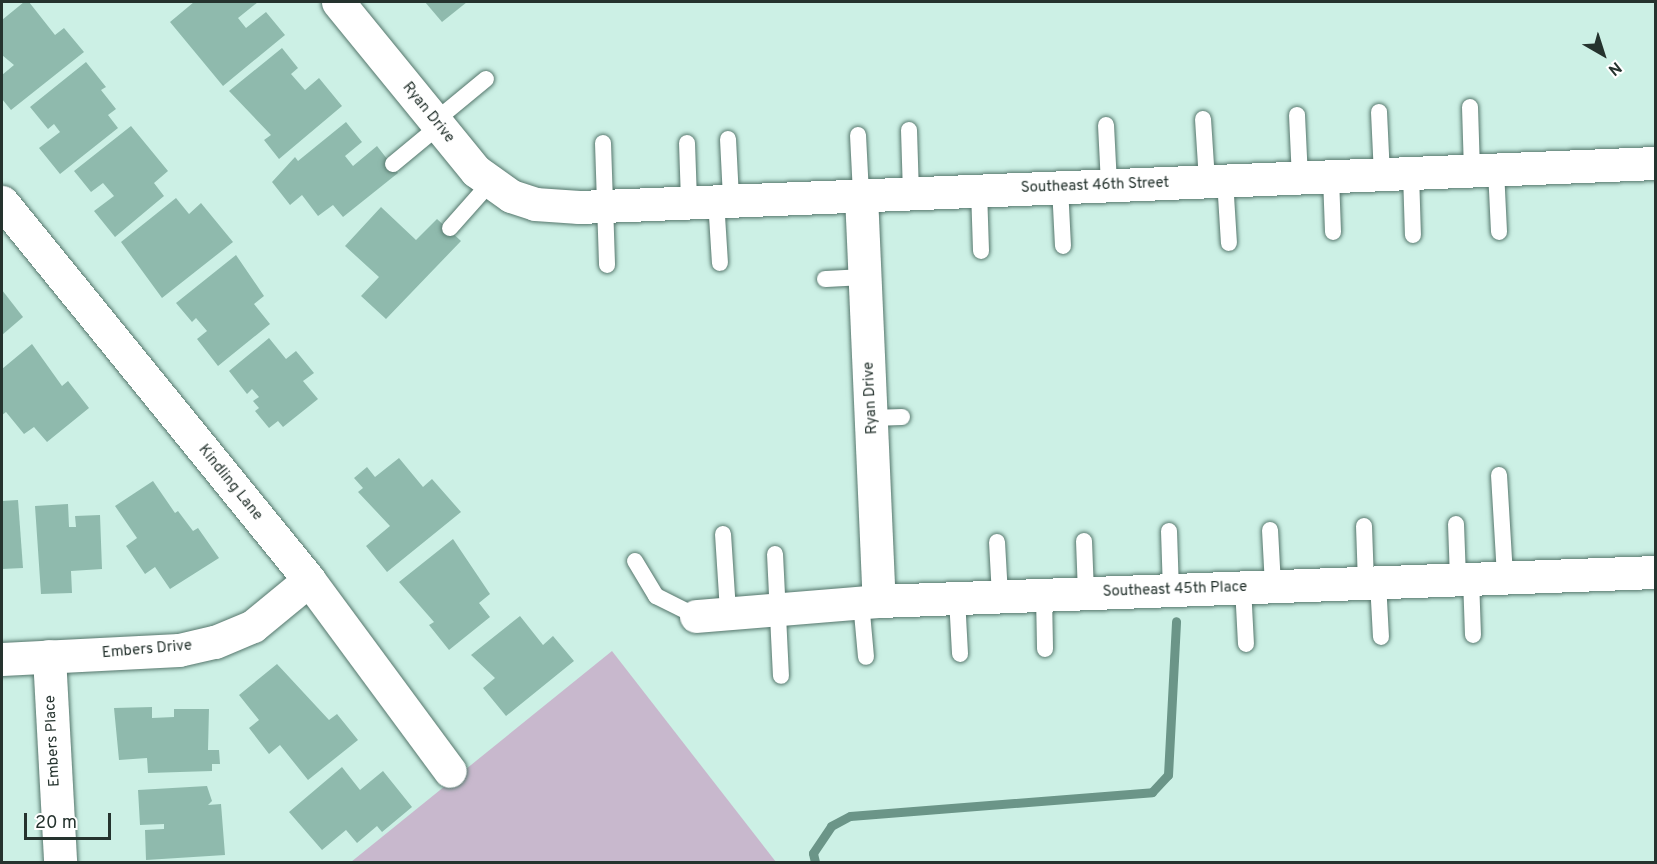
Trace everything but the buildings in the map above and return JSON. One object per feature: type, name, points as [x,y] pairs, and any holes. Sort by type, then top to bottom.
[{"type":"street","name":"Ryan Drive","points":[[338,2],[437,124],[490,183],[535,204]]},
{"type":"street","name":"Southeast 46th Street","points":[[535,204],[604,205],[1656,164]]},
{"type":"street","name":"Ryan Drive","points":[[861,195],[865,277],[887,417],[870,602]]},
{"type":"street","name":"Kindling Lane","points":[[2,202],[309,580],[450,771]]},
{"type":"street","name":"Southeast 45th Place","points":[[696,615],[870,602],[1000,596],[1656,572]]},
{"type":"street","name":"Embers Drive","points":[[2,659],[179,650],[215,642],[253,626],[309,580]]},
{"type":"street","name":"Embers Place","points":[[49,656],[60,862]]},
{"type":"lane","points":[[393,164],[486,79]]},
{"type":"lane","points":[[1470,107],[1499,232]]},
{"type":"lane","points":[[1379,112],[1413,235]]},
{"type":"lane","points":[[1297,116],[1333,232]]},
{"type":"lane","points":[[1203,119],[1228,243]]},
{"type":"lane","points":[[1106,125],[1108,185]]},
{"type":"lane","points":[[909,130],[911,193]]},
{"type":"lane","points":[[858,135],[861,195]]},
{"type":"lane","points":[[712,200],[728,139]]},
{"type":"lane","points":[[603,143],[607,265]]},
{"type":"lane","points":[[687,143],[712,200],[720,263]]},
{"type":"lane","points":[[450,228],[490,183]]},
{"type":"lane","points":[[1060,187],[1063,246]]},
{"type":"lane","points":[[979,190],[981,250]]},
{"type":"lane","points":[[825,279],[865,277]]},
{"type":"lane","points":[[1499,475],[1505,577]]},
{"type":"lane","points":[[1456,524],[1473,635]]},
{"type":"lane","points":[[1364,526],[1381,637]]},
{"type":"lane","points":[[1246,644],[1270,530]]},
{"type":"lane","points":[[1168,531],[1171,590]]},
{"type":"lane","points":[[723,534],[728,612]]},
{"type":"lane","points":[[1084,540],[1086,593]]},
{"type":"lane","points":[[997,542],[1000,596]]},
{"type":"lane","points":[[775,554],[781,676]]},
{"type":"lane","points":[[635,561],[656,596],[696,615]]},
{"type":"lane","points":[[1044,595],[1045,649]]},
{"type":"lane","points":[[957,598],[960,654]]},
{"type":"lane","points":[[866,657],[870,602]]},
{"type":"shaded area","points":[[612,651],[776,862],[351,862]]},
{"type":"waterway","points":[[815,862],[813,853],[831,826],[850,816],[1152,792],[1168,775],[1176,621]]}]
